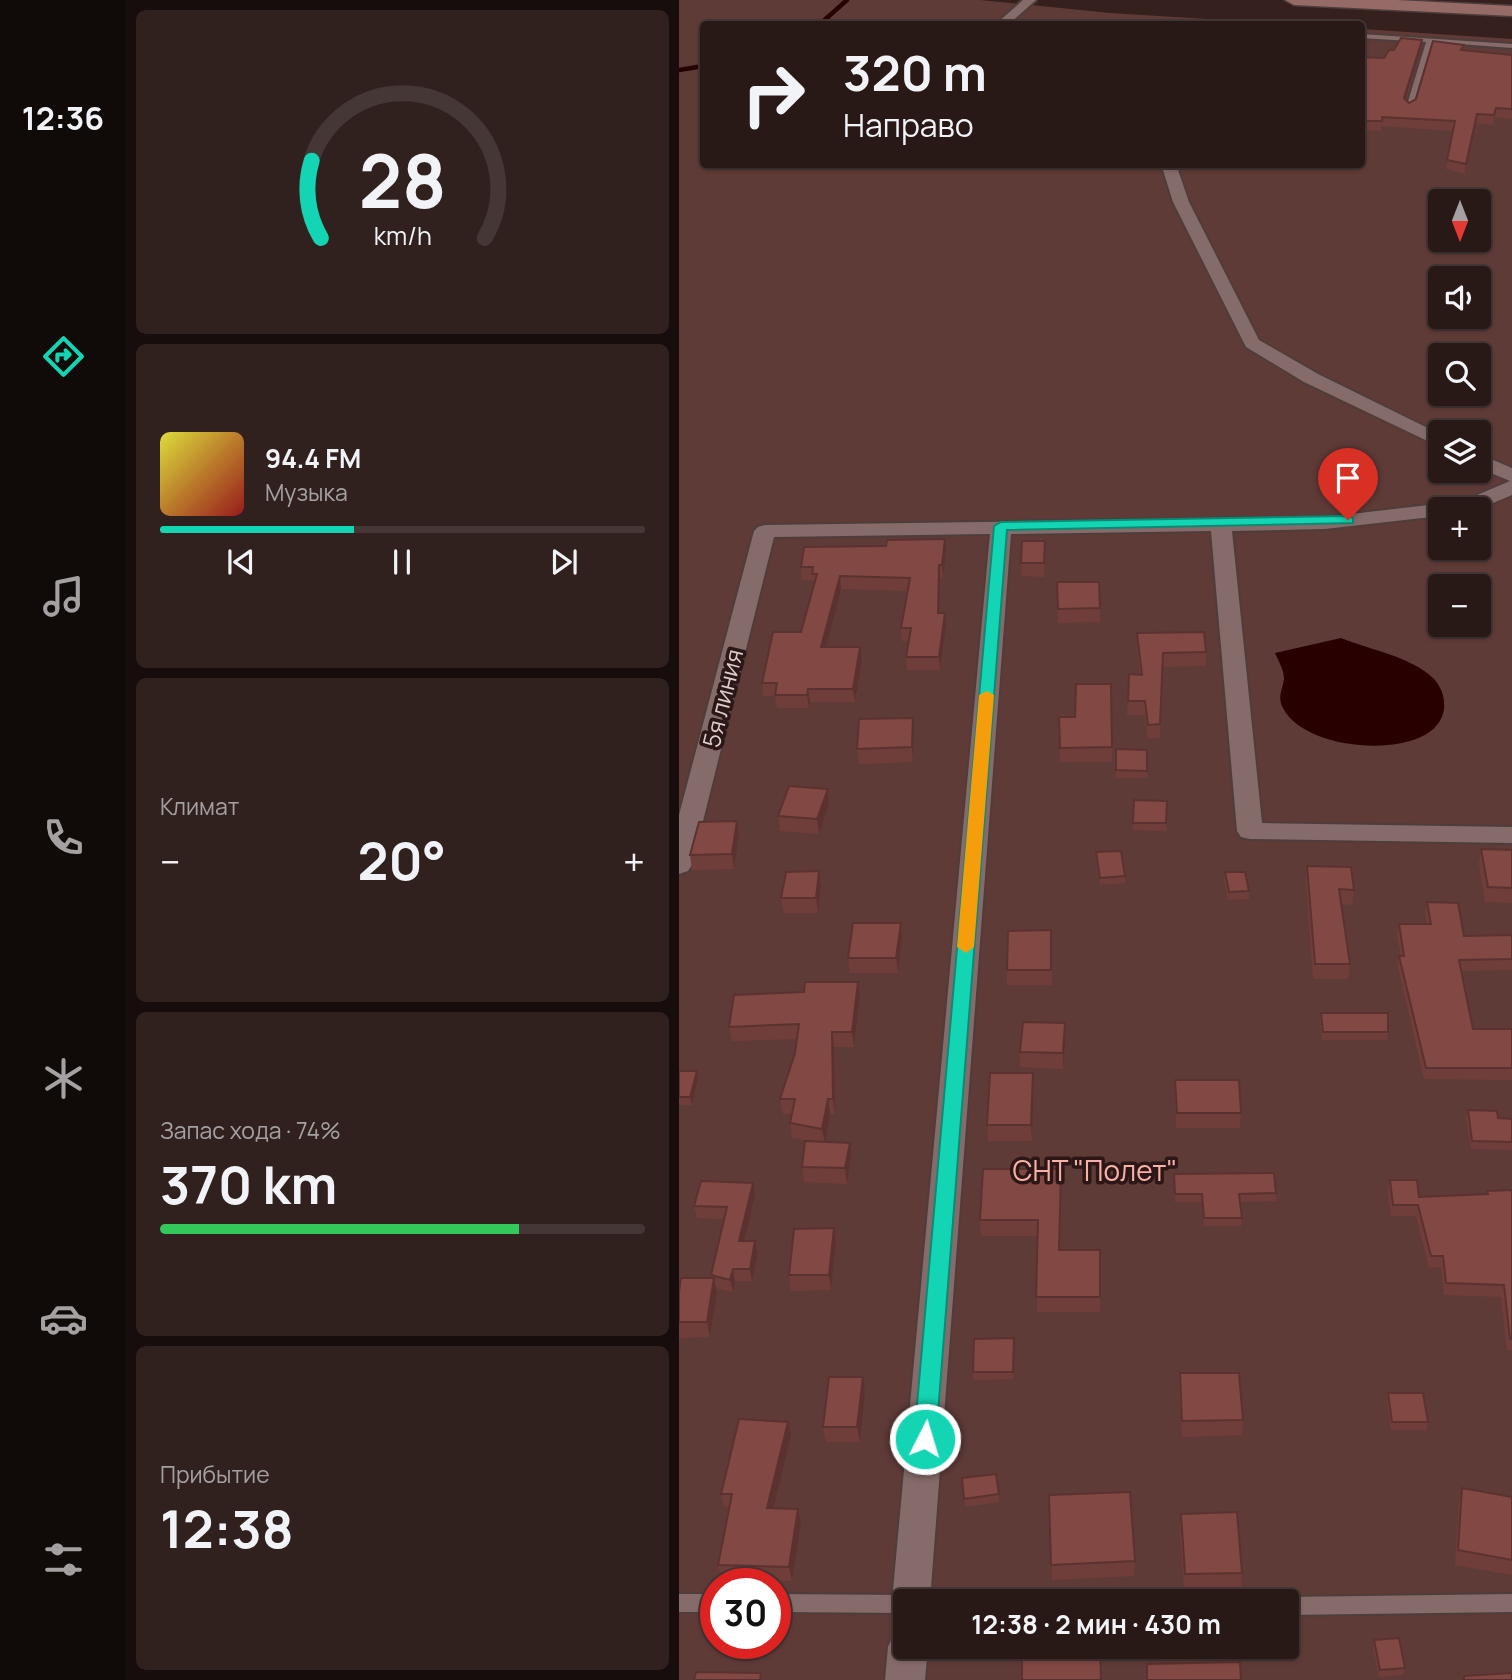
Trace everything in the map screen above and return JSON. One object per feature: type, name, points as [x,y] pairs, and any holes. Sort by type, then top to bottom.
[{"type":"main road","points":[[1294,0],[1512,11]]},
{"type":"street","points":[[1006,21],[1031,0]]},
{"type":"street","points":[[1170,168],[1181,202],[1252,343],[1311,378],[1428,435]]},
{"type":"street","points":[[1491,466],[1512,476]]},
{"type":"street","points":[[1490,497],[1512,487]]},
{"type":"street","points":[[912,1589],[1001,526],[1325,523],[1428,511]]},
{"type":"street","points":[[1221,524],[1250,831],[1512,835]]},
{"type":"street","name":"5я линия","points":[[679,865],[765,531],[1001,526]]},
{"type":"street","points":[[905,1680],[907,1659]]},
{"type":"lane","points":[[1365,36],[1512,46]]},
{"type":"lane","points":[[1409,108],[1429,41]]},
{"type":"lane","points":[[679,1603],[700,1603]]},
{"type":"lane","points":[[791,1603],[893,1604]]},
{"type":"lane","points":[[1299,1606],[1512,1603]]},
{"type":"green space","name":"СНТ \"Полет\"","points":[[679,0],[980,0],[1110,13],[1241,21],[700,21],[700,168],[1365,168],[1365,29],[1512,39],[1512,1680],[679,1680]]},
{"type":"shaded area","points":[[1341,638],[1414,664],[1433,678],[1444,701],[1440,721],[1425,735],[1402,743],[1375,746],[1346,743],[1319,736],[1297,724],[1281,704],[1284,675],[1275,653]]},
{"type":"building","points":[[1401,38],[1422,40],[1404,98],[1409,103],[1416,99],[1433,41],[1464,45],[1461,50],[1512,55],[1512,109],[1496,108],[1494,115],[1477,114],[1466,164],[1447,160],[1455,121],[1382,117],[1382,121],[1365,121],[1365,57],[1384,58],[1389,50],[1394,50]]},
{"type":"building","points":[[945,539],[942,565],[939,565],[938,613],[945,613],[939,657],[906,657],[911,628],[901,628],[910,578],[840,576],[821,647],[860,647],[853,689],[808,689],[807,695],[775,695],[777,683],[762,683],[773,632],[801,632],[817,574],[812,574],[813,567],[801,567],[804,547],[886,546],[887,540]]},
{"type":"building","points":[[1022,541],[1045,541],[1044,563],[1021,563]]},
{"type":"building","points":[[1057,582],[1099,582],[1100,608],[1058,609]]},
{"type":"building","points":[[1204,632],[1206,652],[1163,653],[1160,724],[1148,725],[1145,701],[1128,701],[1129,674],[1142,675],[1137,633]]},
{"type":"building","points":[[1076,684],[1111,684],[1112,747],[1060,748],[1059,717],[1075,717]]},
{"type":"building","points":[[913,718],[912,747],[857,749],[859,719]]},
{"type":"building","points":[[1116,749],[1147,750],[1147,771],[1116,770]]},
{"type":"building","points":[[789,786],[828,789],[817,819],[778,816]]},
{"type":"building","points":[[1134,800],[1167,801],[1166,823],[1133,823]]},
{"type":"building","points":[[737,821],[732,854],[690,855],[699,822]]},
{"type":"building","points":[[1481,849],[1512,850],[1512,888],[1488,887]]},
{"type":"building","points":[[1121,851],[1125,876],[1100,878],[1096,852]]},
{"type":"building","points":[[1307,866],[1351,867],[1354,890],[1339,889],[1350,964],[1315,964]]},
{"type":"building","points":[[819,871],[816,898],[781,898],[786,872]]},
{"type":"building","points":[[1225,872],[1245,872],[1249,891],[1229,892]]},
{"type":"building","points":[[1427,902],[1458,903],[1464,936],[1512,935],[1512,959],[1459,960],[1473,1029],[1512,1029],[1512,1068],[1426,1068],[1399,956],[1404,956],[1399,924],[1431,924]]},
{"type":"building","points":[[853,923],[901,923],[896,958],[848,958]]},
{"type":"building","points":[[1051,930],[1051,970],[1007,970],[1008,931]]},
{"type":"building","points":[[805,982],[858,982],[852,1032],[832,1032],[833,1099],[828,1099],[822,1129],[790,1123],[795,1099],[780,1099],[795,1053],[799,1024],[729,1027],[734,995],[804,992]]},
{"type":"building","points":[[1321,1013],[1388,1013],[1388,1032],[1323,1032]]},
{"type":"building","points":[[1023,1022],[1065,1023],[1063,1053],[1020,1052]]},
{"type":"building","points":[[679,1071],[697,1071],[690,1097],[679,1097]]},
{"type":"building","points":[[990,1073],[1033,1073],[1031,1125],[987,1125]]},
{"type":"building","points":[[1175,1080],[1239,1080],[1241,1113],[1177,1113]]},
{"type":"building","points":[[1468,1110],[1497,1111],[1498,1118],[1512,1119],[1512,1142],[1472,1141]]},
{"type":"building","points":[[805,1141],[850,1143],[845,1168],[802,1167]]},
{"type":"building","points":[[983,1169],[1061,1169],[1059,1250],[1100,1250],[1100,1297],[1036,1297],[1038,1220],[980,1220]]},
{"type":"building","points":[[1274,1173],[1276,1193],[1239,1194],[1242,1218],[1204,1218],[1202,1194],[1175,1194],[1174,1174]]},
{"type":"building","points":[[1390,1180],[1417,1180],[1419,1197],[1488,1194],[1487,1191],[1512,1190],[1512,1339],[1504,1285],[1446,1283],[1443,1256],[1431,1256],[1418,1205],[1393,1205]]},
{"type":"building","points":[[701,1181],[753,1183],[739,1241],[755,1241],[750,1269],[733,1269],[730,1280],[711,1275],[727,1207],[694,1206]]},
{"type":"building","points":[[834,1228],[829,1275],[789,1275],[794,1229]]},
{"type":"building","points":[[681,1278],[714,1278],[707,1322],[679,1322]]},
{"type":"building","points":[[1014,1338],[1013,1372],[973,1372],[974,1339]]},
{"type":"building","points":[[1180,1373],[1239,1373],[1243,1420],[1182,1421]]},
{"type":"building","points":[[829,1377],[863,1377],[857,1427],[823,1427]]},
{"type":"building","points":[[1388,1393],[1423,1393],[1428,1422],[1392,1422]]},
{"type":"building","points":[[739,1419],[788,1422],[767,1508],[798,1509],[789,1567],[718,1565],[732,1494],[721,1494]]},
{"type":"building","points":[[996,1474],[999,1494],[964,1499],[962,1478]]},
{"type":"building","points":[[1462,1488],[1512,1497],[1512,1560],[1458,1550]]},
{"type":"building","points":[[1130,1492],[1135,1561],[1051,1565],[1049,1495]]},
{"type":"building","points":[[1237,1512],[1242,1573],[1185,1574],[1181,1514]]},
{"type":"building","points":[[1399,1638],[1405,1668],[1380,1670],[1374,1640]]},
{"type":"building","points":[[1022,1659],[1100,1659],[1101,1680],[1022,1680]]},
{"type":"building","points":[[1240,1662],[1241,1680],[1147,1680],[1147,1664]]},
{"type":"building","points":[[696,1672],[761,1673],[760,1680],[694,1680]]},
{"type":"building","points":[[1512,1673],[1512,1680],[1464,1680],[1464,1676]]},
{"type":"waterway","points":[[823,21],[847,0]]},
{"type":"waterway","points":[[679,70],[700,66]]},
{"type":"slow traffic","points":[[966,947],[987,695]]},
{"type":"route","points":[[925,1439],[1001,526],[1325,523],[1348,520]]}]
